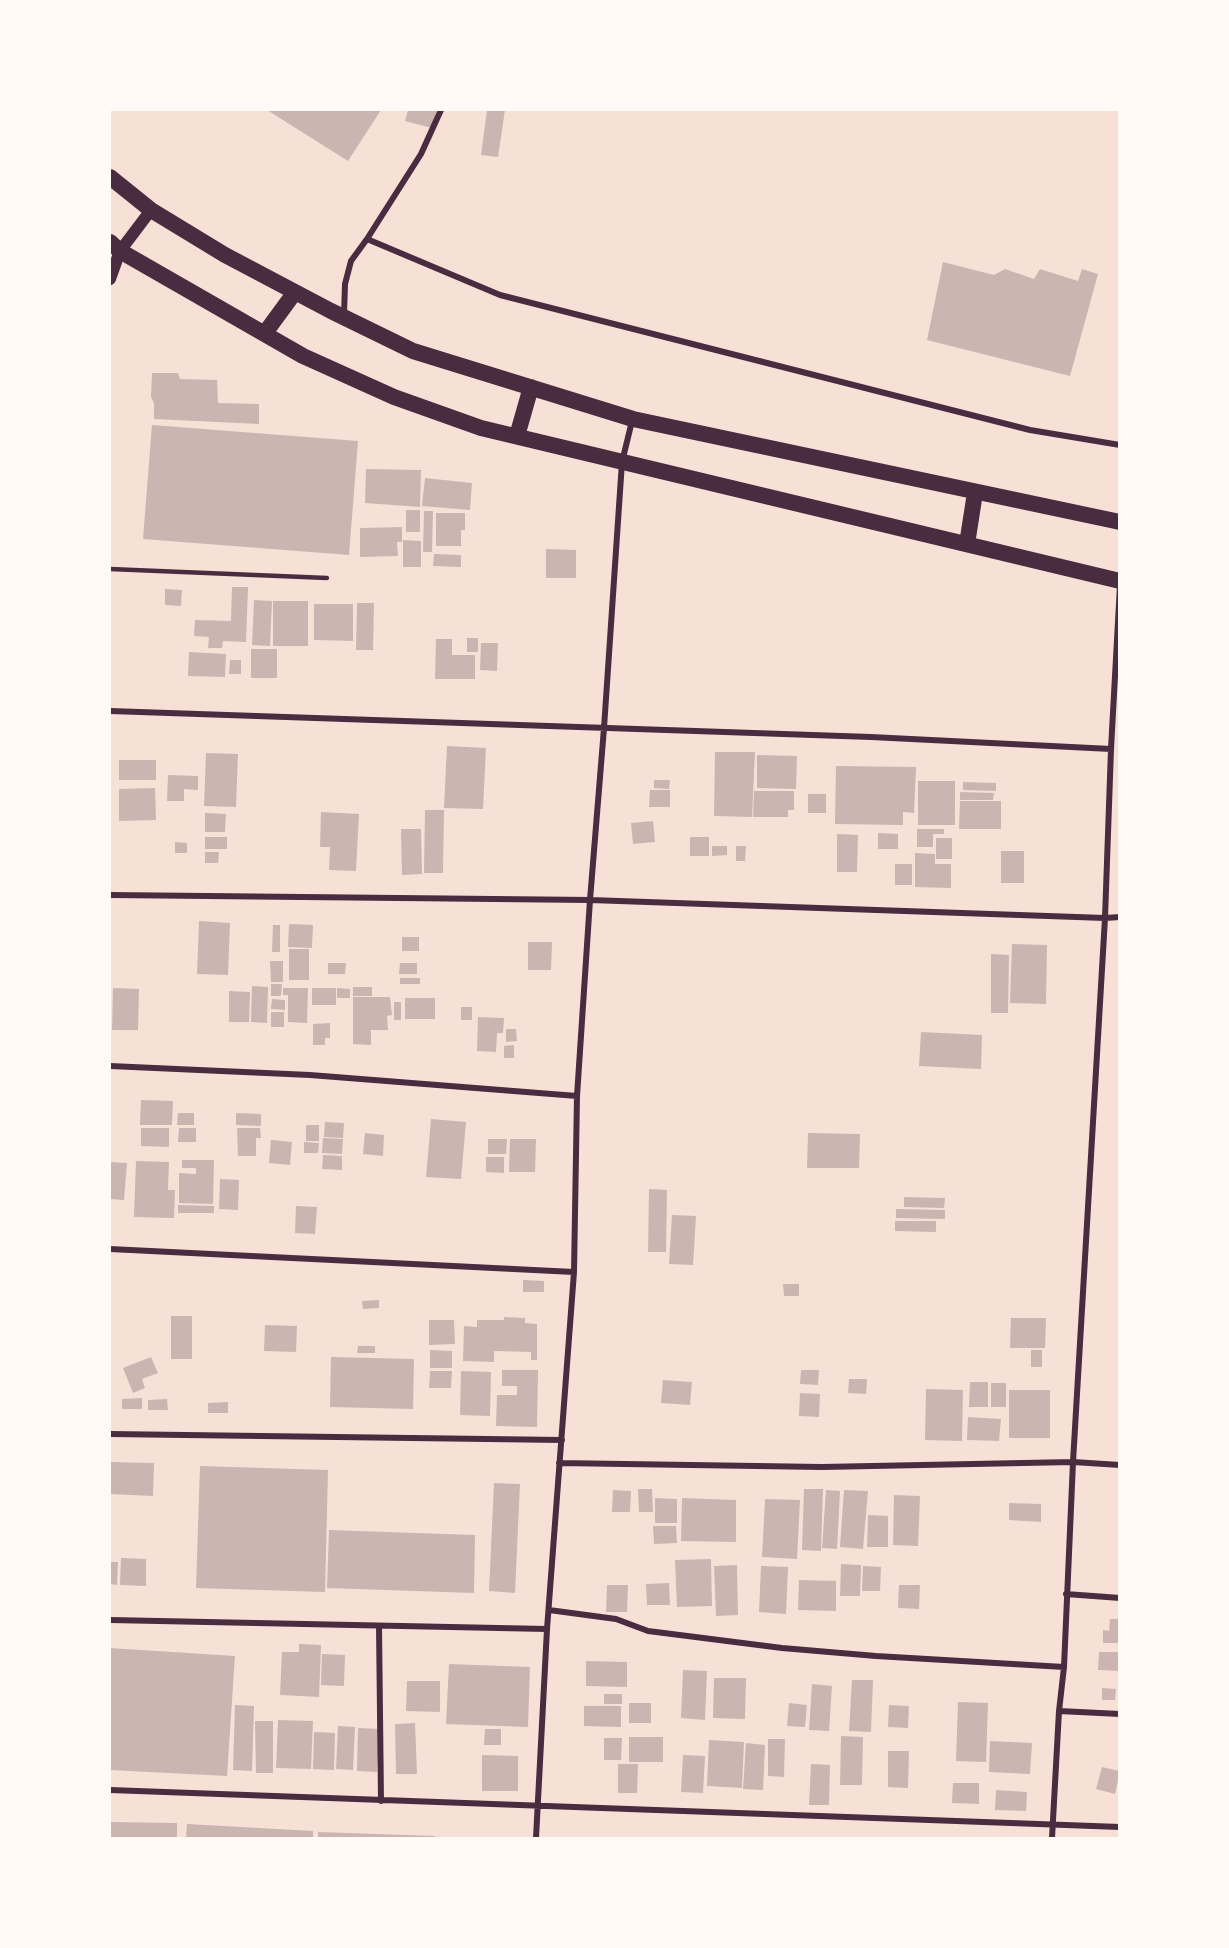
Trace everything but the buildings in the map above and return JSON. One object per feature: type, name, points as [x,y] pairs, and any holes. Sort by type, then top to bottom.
[{"type":"highway","points":[[110,177],[151,210],[225,255],[344,318],[413,351],[633,419],[1119,522]]},
{"type":"highway","points":[[115,247],[303,356],[394,397],[481,428],[968,544],[1119,583]]},
{"type":"highway","points":[[265,333],[295,292]]},
{"type":"highway","points":[[517,436],[531,387]]},
{"type":"highway","points":[[968,544],[975,493]]},
{"type":"main road","points":[[110,279],[115,247],[151,210]]},
{"type":"street","points":[[344,318],[345,284],[351,261],[421,154],[441,110]]},
{"type":"street","points":[[367,239],[500,295],[1030,430],[1119,445]]},
{"type":"street","points":[[536,1839],[547,1629],[574,1272],[577,1096],[590,900],[622,462],[633,419]]},
{"type":"street","points":[[1052,1839],[1059,1711],[1064,1667],[1073,1462],[1105,918],[1119,583]]},
{"type":"street","points":[[110,711],[968,741],[1111,749]]},
{"type":"street","points":[[110,895],[590,900],[1119,917]]},
{"type":"street","points":[[110,1066],[310,1075],[577,1096]]},
{"type":"street","points":[[110,1249],[574,1272]]},
{"type":"street","points":[[110,1434],[562,1440]]},
{"type":"street","points":[[559,1463],[822,1467],[1073,1462],[1119,1465]]},
{"type":"street","points":[[1066,1594],[1119,1598]]},
{"type":"street","points":[[549,1610],[616,1619],[648,1631],[782,1648],[1064,1667]]},
{"type":"street","points":[[110,1620],[547,1629]]},
{"type":"street","points":[[379,1626],[381,1801]]},
{"type":"street","points":[[1059,1711],[1119,1714]]},
{"type":"street","points":[[110,1790],[1119,1827]]},
{"type":"lane","points":[[110,569],[327,578]]}]
